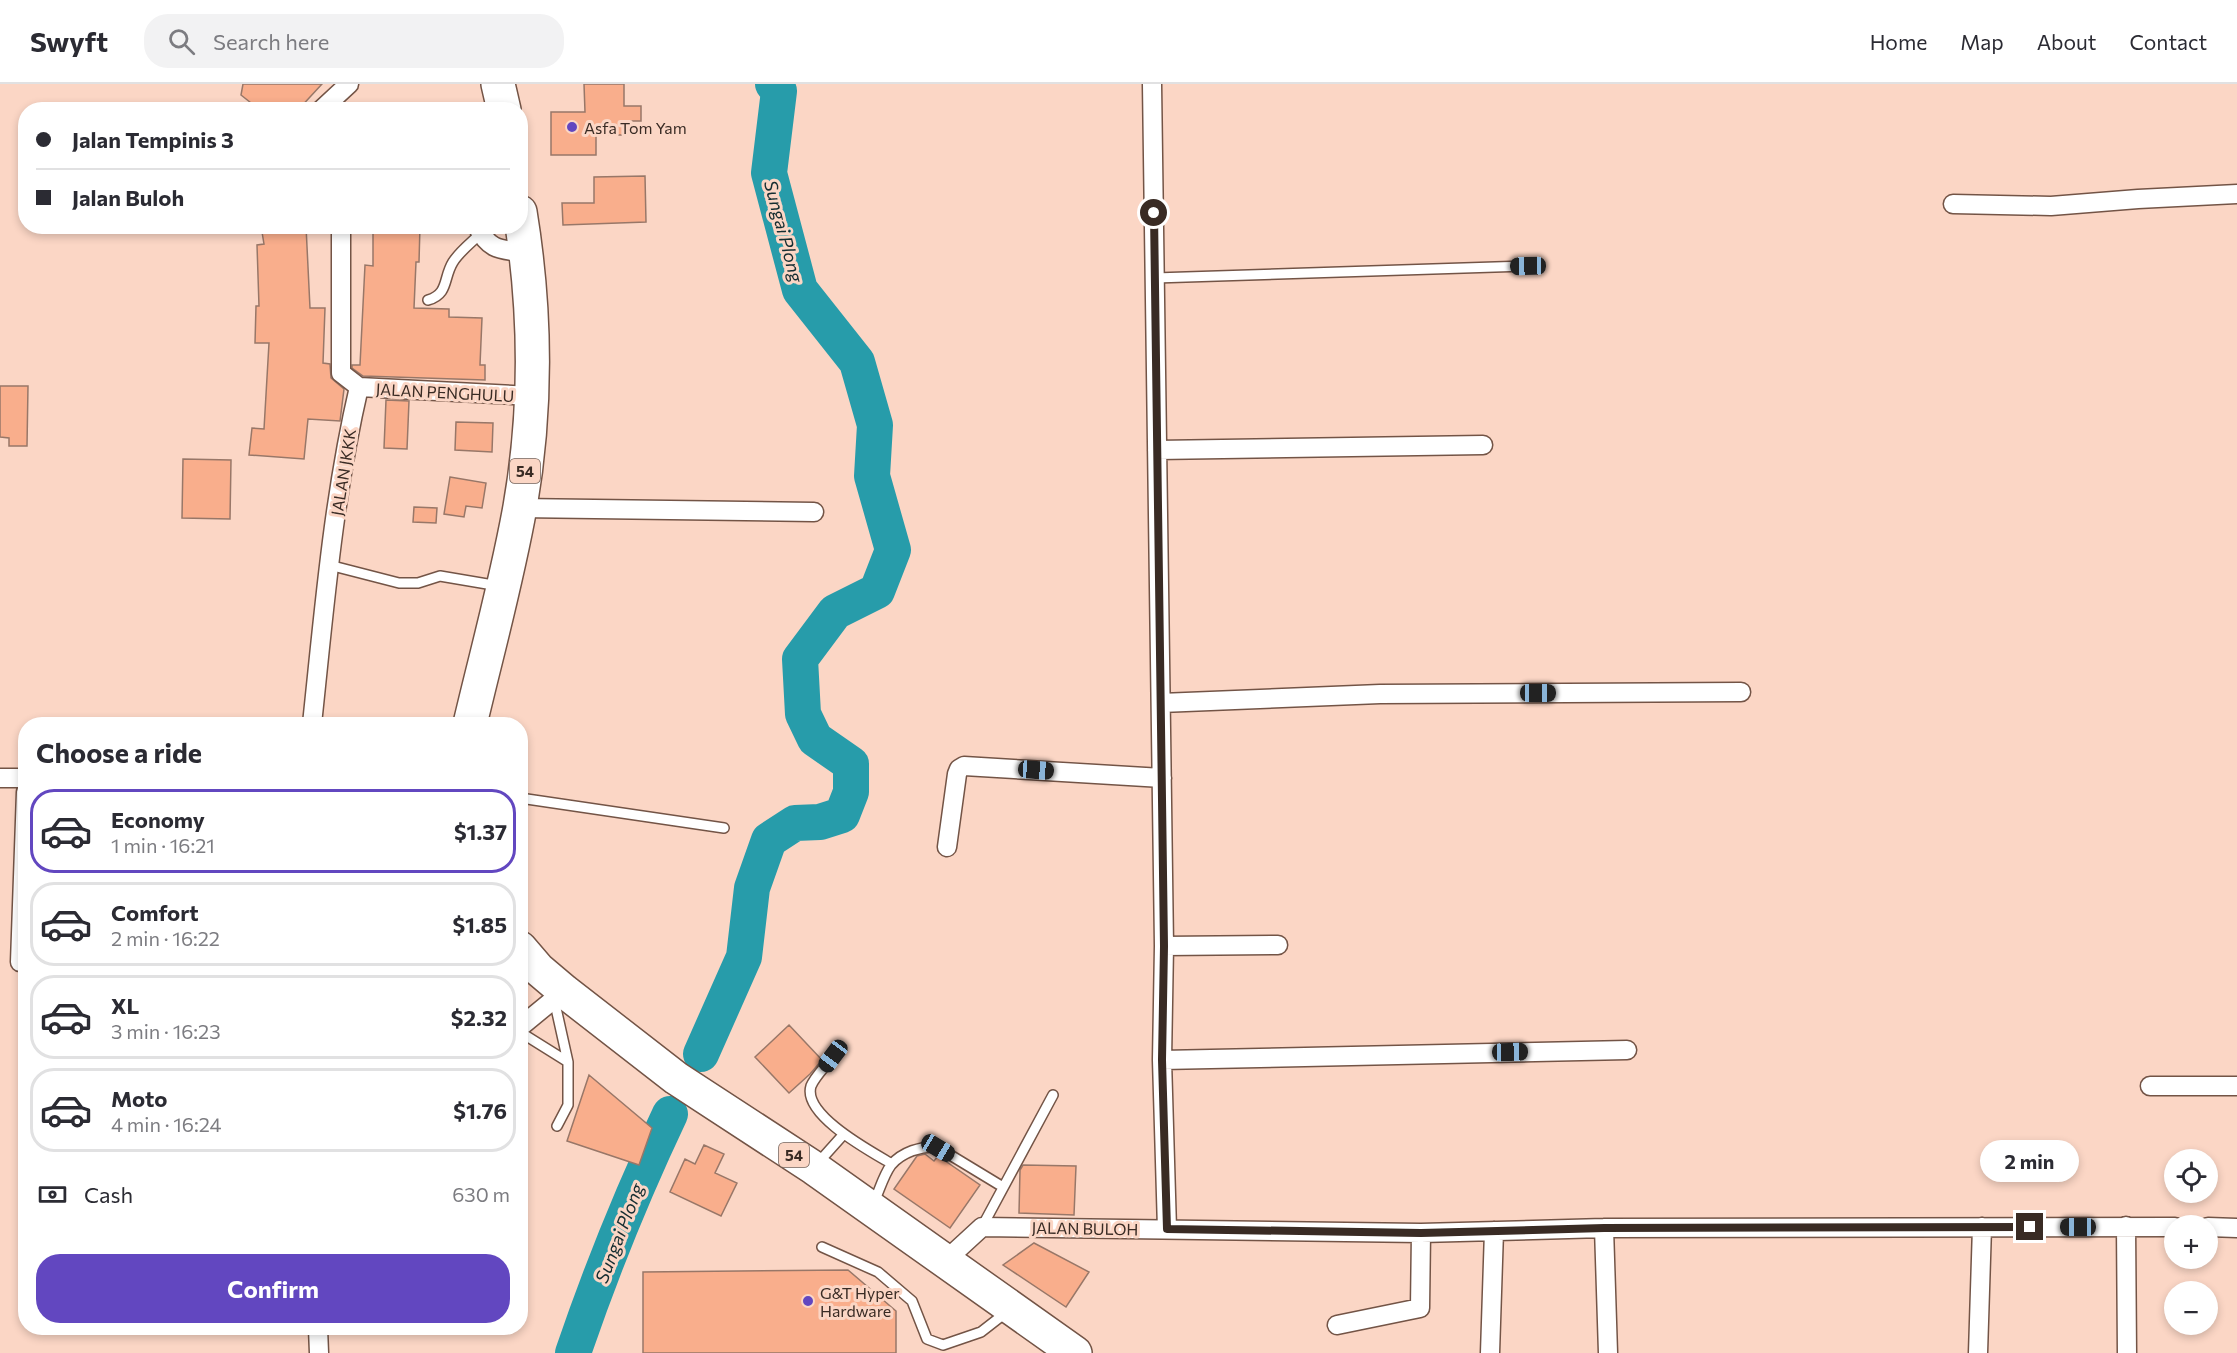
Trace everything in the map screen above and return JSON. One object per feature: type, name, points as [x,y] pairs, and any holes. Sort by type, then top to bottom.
[{"type":"highway","points":[[498,84],[502,102]]},
{"type":"highway","name":"54","points":[[472,717],[519,508],[532,396],[533,323],[524,234]]},
{"type":"highway","name":"54","points":[[529,964],[559,995],[676,1078],[814,1168],[1075,1353]]},
{"type":"street","points":[[330,102],[349,84]]},
{"type":"street","points":[[1152,84],[1164,946],[1162,1060],[1167,1229]]},
{"type":"street","points":[[1953,204],[2051,206],[2237,194]]},
{"type":"street","points":[[341,234],[341,373],[358,387]]},
{"type":"street","points":[[480,234],[484,240],[496,248],[527,253]]},
{"type":"street","name":"JALAN PENGHULU","points":[[358,387],[532,396]]},
{"type":"street","name":"JALAN JKKK","points":[[313,717],[329,565],[350,424],[358,387]]},
{"type":"street","points":[[1157,450],[1483,445]]},
{"type":"street","points":[[519,508],[814,512]]},
{"type":"street","points":[[1161,703],[1380,694],[1741,692]]},
{"type":"street","points":[[947,847],[957,774],[964,766],[1162,778]]},
{"type":"street","points":[[0,778],[18,778]]},
{"type":"street","points":[[1164,946],[1278,945]]},
{"type":"street","points":[[528,1020],[559,995]]},
{"type":"street","points":[[1162,1060],[1627,1050]]},
{"type":"street","points":[[2150,1086],[2237,1086]]},
{"type":"street","points":[[2126,1226],[2127,1353]]},
{"type":"street","points":[[945,1261],[982,1227]]},
{"type":"street","name":"JALAN BULOH","points":[[982,1227],[1421,1233],[1604,1228],[2164,1227]]},
{"type":"street","points":[[1978,1353],[1982,1227]]},
{"type":"street","points":[[2218,1227],[2237,1228]]},
{"type":"street","points":[[1604,1228],[1608,1353]]},
{"type":"street","points":[[1491,1353],[1494,1231]]},
{"type":"street","points":[[1336,1325],[1420,1308],[1421,1233]]},
{"type":"street","points":[[318,1335],[319,1353]]},
{"type":"lane","points":[[428,300],[438,297],[443,291],[448,271],[454,260],[475,234]]},
{"type":"lane","points":[[1155,278],[1528,266]]},
{"type":"lane","points":[[329,565],[399,583],[418,583],[440,576],[502,587]]},
{"type":"lane","points":[[528,799],[724,828]]},
{"type":"lane","points":[[557,1126],[568,1105],[568,1062],[559,995]]},
{"type":"lane","points":[[528,1037],[568,1062]]},
{"type":"lane","points":[[833,1056],[811,1085],[810,1095],[814,1105],[843,1135],[892,1164]]},
{"type":"lane","points":[[982,1227],[1053,1095]]},
{"type":"lane","points":[[814,1168],[843,1135]]},
{"type":"lane","points":[[871,1208],[892,1164],[915,1148],[926,1146],[938,1148],[1003,1187]]},
{"type":"lane","points":[[822,1247],[878,1272],[912,1301],[927,1339],[943,1345],[981,1332],[1012,1308]]},
{"type":"building","points":[[243,84],[322,84],[305,102],[250,102],[241,95]]},
{"type":"building","points":[[584,84],[624,84],[624,106],[641,106],[641,121],[624,121],[624,135],[596,135],[596,155],[551,155],[551,112],[585,112]]},
{"type":"building","points":[[645,176],[646,222],[563,225],[562,203],[594,203],[594,177]]},
{"type":"building","points":[[262,234],[306,234],[310,308],[325,308],[323,363],[330,364],[331,378],[344,389],[340,421],[308,419],[304,459],[249,455],[252,428],[264,429],[269,343],[255,343],[256,306],[259,306],[257,245],[264,244]]},
{"type":"building","points":[[373,234],[420,234],[414,308],[449,309],[449,317],[482,318],[480,365],[485,365],[485,380],[363,376],[352,368],[352,365],[360,365],[365,265],[373,266]]},
{"type":"building","points":[[0,386],[28,386],[27,446],[9,446],[9,438],[0,437]]},
{"type":"building","points":[[386,400],[409,401],[407,449],[384,448]]},
{"type":"building","points":[[456,422],[493,423],[492,452],[455,450]]},
{"type":"building","points":[[183,459],[231,460],[230,519],[182,518]]},
{"type":"building","points":[[450,477],[486,483],[482,508],[466,506],[464,517],[444,514]]},
{"type":"building","points":[[414,507],[437,508],[436,523],[413,522]]},
{"type":"building","points":[[789,1025],[822,1060],[789,1093],[755,1057]]},
{"type":"building","points":[[589,1075],[652,1128],[639,1165],[567,1141]]},
{"type":"building","points":[[704,1145],[724,1154],[715,1173],[737,1183],[721,1216],[670,1192],[685,1159],[695,1164]]},
{"type":"building","points":[[925,1154],[934,1161],[938,1156],[980,1185],[950,1228],[894,1189],[917,1156]]},
{"type":"building","points":[[1023,1165],[1076,1166],[1074,1215],[1019,1213],[1020,1170]]},
{"type":"building","points":[[1034,1243],[1089,1272],[1066,1307],[1003,1265]]},
{"type":"building","points":[[848,1270],[896,1311],[896,1353],[643,1353],[643,1272]]},
{"type":"waterway","name":"Sungai Plong","points":[[701,1054],[744,957],[752,888],[769,840],[795,823],[820,822],[842,815],[851,792],[851,764],[815,739],[803,714],[800,659],[835,612],[877,591],[893,550],[872,476],[875,425],[857,362],[800,290],[769,173],[779,91],[773,84]]},
{"type":"waterway","name":"Sungai Plong","points":[[573,1353],[618,1232],[670,1114]]},
{"type":"place","name":"Asfa Tom Yam","points":[[572,127]]},
{"type":"place","name":"G&T Hyper Hardware","points":[[808,1301]]},
{"type":"route","points":[[1154,213],[1164,946],[1162,1060],[1167,1229],[1421,1233],[1604,1228],[2030,1227]]}]
